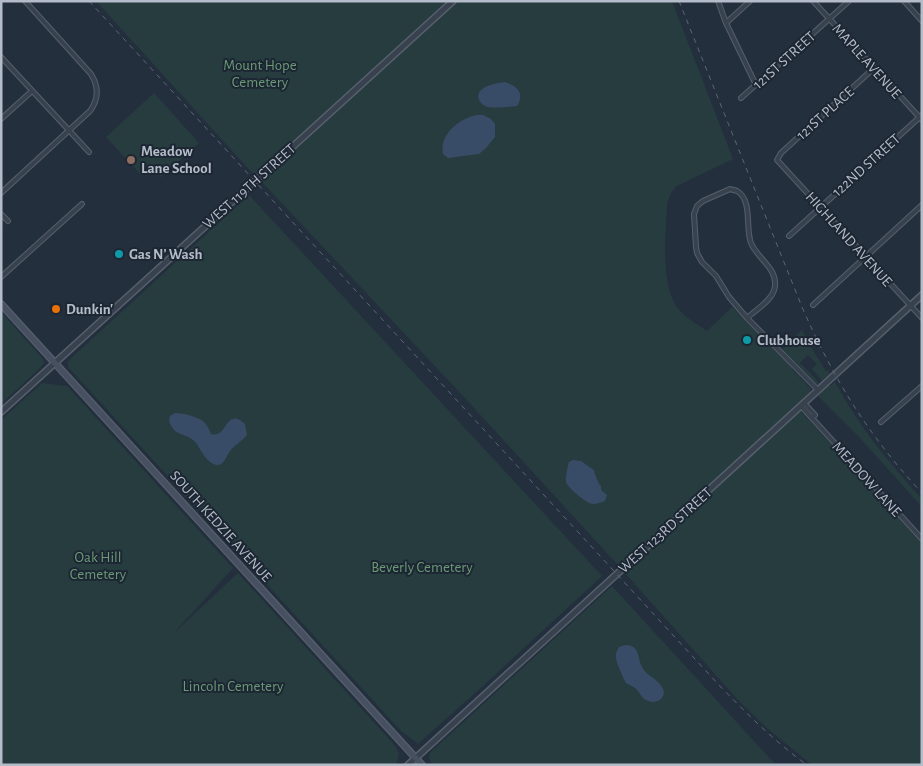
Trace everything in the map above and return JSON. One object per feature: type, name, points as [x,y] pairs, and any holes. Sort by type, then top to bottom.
[{"type":"main road","name":"SOUTH KEDZIE AVENUE","points":[[1,304],[422,765]]},
{"type":"street","points":[[1,193],[90,112],[95,103],[97,91],[89,71],[25,1]]},
{"type":"street","name":"WEST 119TH STREET","points":[[1,412],[453,1]]},
{"type":"street","points":[[718,1],[726,23],[756,85]]},
{"type":"street","points":[[726,23],[750,1]]},
{"type":"street","name":"MAPLE AVENUE","points":[[813,1],[921,117]]},
{"type":"street","name":"121ST STREET","points":[[741,98],[849,1]]},
{"type":"street","points":[[904,1],[922,20]]},
{"type":"street","points":[[1,57],[89,152]]},
{"type":"street","name":"121ST PLACE","points":[[777,160],[781,153],[874,68]]},
{"type":"street","points":[[1,119],[32,91]]},
{"type":"street","name":"122ND STREET","points":[[788,236],[921,117]]},
{"type":"street","name":"HIGHLAND AVENUE","points":[[777,160],[922,318]]},
{"type":"street","points":[[747,318],[774,294],[776,282],[771,270],[757,254],[751,243],[748,231],[746,202],[737,191],[730,189],[703,201],[697,206],[694,214],[697,253],[702,262],[716,276],[729,297],[747,318],[818,390]]},
{"type":"street","points":[[1,277],[82,204]]},
{"type":"street","points":[[813,305],[922,205]]},
{"type":"street","points":[[1,214],[8,221]]},
{"type":"street","name":"WEST 123RD STREET","points":[[408,765],[922,296]]},
{"type":"street","points":[[881,422],[922,386]]},
{"type":"street","name":"MEADOW LANE","points":[[802,405],[922,539]]},
{"type":"green space","name":"Mount Hope Cemetery","points":[[96,1],[447,1],[256,177]]},
{"type":"green space","points":[[458,1],[672,1],[733,159],[677,186],[673,190],[667,205],[665,243],[668,285],[677,307],[683,314],[707,331],[732,307],[778,354],[802,330],[826,371],[828,370],[830,374],[822,381],[812,369],[817,364],[808,355],[800,363],[816,379],[819,384],[816,384],[795,364],[791,368],[811,389],[796,406],[922,543],[922,765],[812,765],[768,729],[738,700],[464,397],[261,181]]},
{"type":"green space","points":[[154,93],[199,143],[161,177],[152,168],[142,176],[106,137]]},
{"type":"green space","name":"Beverly Cemetery","points":[[249,195],[602,576],[418,744],[401,731],[68,367],[68,361]]},
{"type":"green space","points":[[1,312],[43,359],[44,363],[1,404]]},
{"type":"green space","points":[[835,382],[875,443],[922,499],[922,507],[860,438],[817,395],[829,384],[830,386]]},
{"type":"green space","points":[[42,383],[67,386],[233,568],[174,633],[238,573],[396,747],[399,755],[395,765],[1,765],[1,420]]},
{"type":"green space","points":[[612,586],[776,765],[433,765],[429,758],[432,751]]},
{"type":"water","points":[[505,82],[516,88],[520,94],[517,106],[501,108],[485,106],[481,103],[478,96],[483,89],[487,86]]},
{"type":"water","points":[[477,115],[483,115],[491,119],[495,124],[495,137],[479,154],[448,158],[443,154],[443,147],[444,140],[452,128],[458,123]]},
{"type":"water","points":[[175,413],[203,421],[211,434],[221,432],[230,421],[238,419],[245,424],[247,435],[230,451],[222,463],[215,465],[205,457],[193,440],[174,430],[169,421],[170,416]]},
{"type":"water","points":[[573,460],[581,461],[595,471],[601,490],[607,495],[605,501],[596,504],[590,503],[567,485],[568,466],[569,462]]},
{"type":"water","points":[[625,645],[636,649],[640,663],[646,673],[661,685],[664,693],[659,700],[653,702],[646,700],[635,688],[626,683],[616,657],[619,647]]},
{"type":"railway","points":[[89,1],[718,684],[739,706],[807,765]]},
{"type":"railway","points":[[679,1],[814,334],[854,406],[885,450],[922,493]]},
{"type":"place","name":"Meadow Lane School","points":[[131,160]]},
{"type":"place","name":"Gas N' Wash","points":[[119,254]]},
{"type":"place","name":"Dunkin'","points":[[56,309]]},
{"type":"place","name":"Clubhouse","points":[[747,340]]},
{"type":"park label","name":"Oak Hill Cemetery","points":[[98,566]]},
{"type":"park label","name":"Lincoln Cemetery","points":[[233,686]]}]
